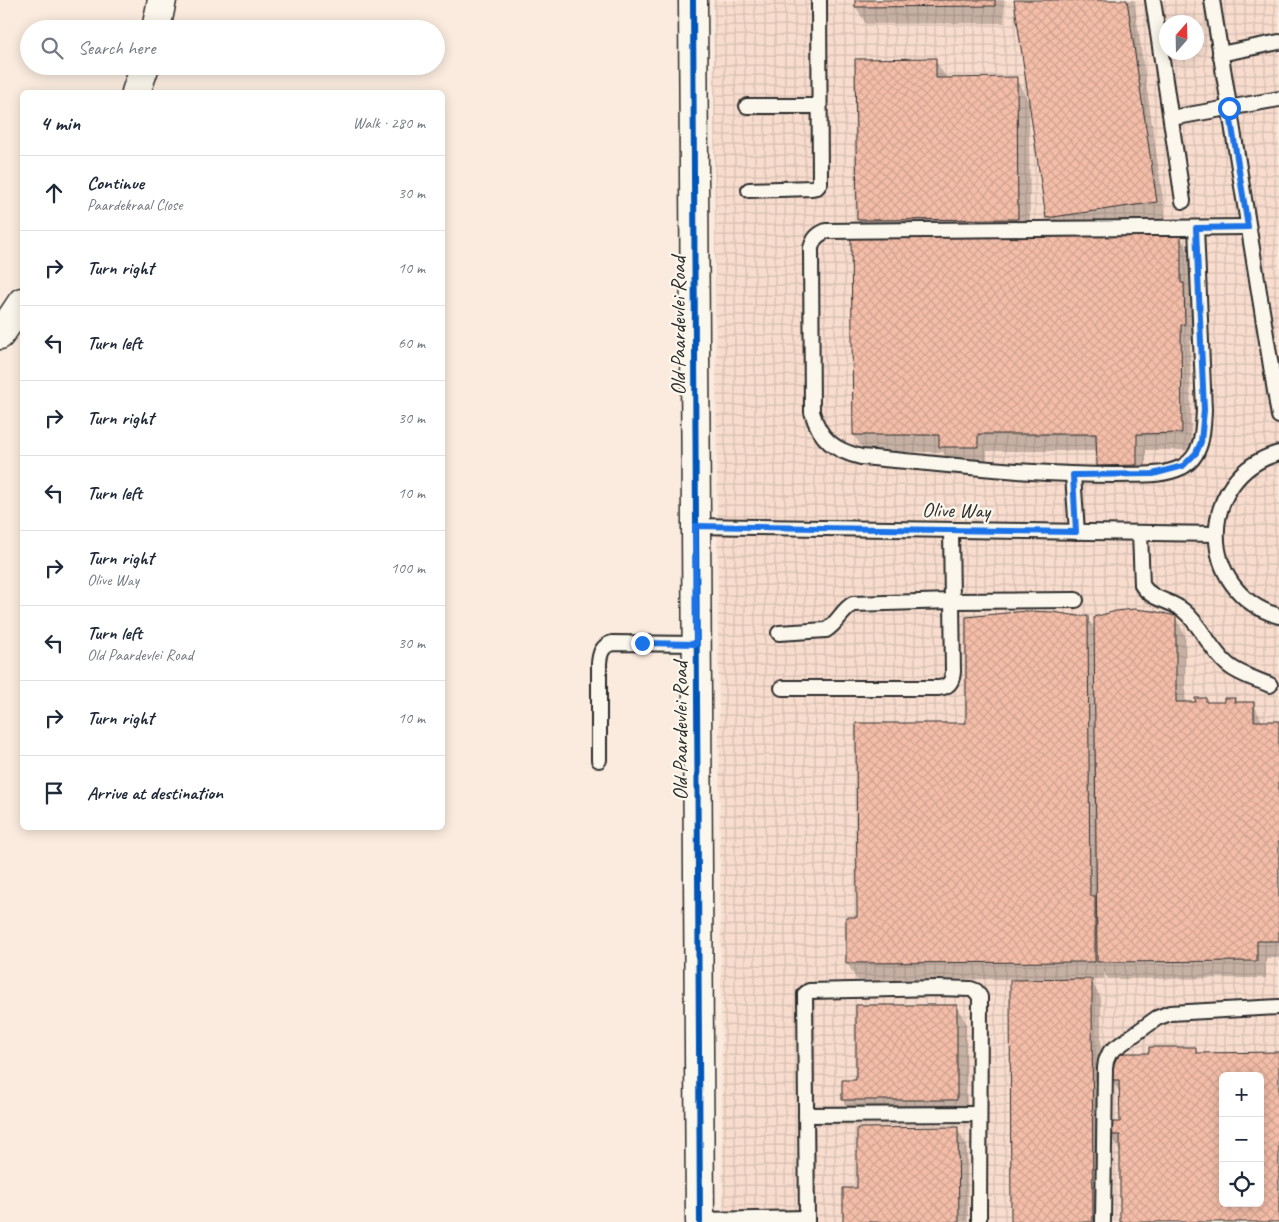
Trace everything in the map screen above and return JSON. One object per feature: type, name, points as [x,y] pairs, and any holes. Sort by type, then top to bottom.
[{"type":"street","points":[[158,20],[162,0]]},
{"type":"street","name":"Old Paardevlei Road","points":[[693,0],[700,1221]]},
{"type":"street","points":[[137,90],[142,75]]},
{"type":"street","points":[[0,334],[20,305]]},
{"type":"lane","points":[[749,190],[812,188],[817,187],[820,183],[818,106],[819,0]]},
{"type":"lane","points":[[1153,0],[1183,200]]},
{"type":"lane","points":[[1212,0],[1279,416]]},
{"type":"lane","points":[[1220,54],[1279,42]]},
{"type":"lane","points":[[1171,118],[1279,99]]},
{"type":"lane","points":[[747,106],[818,106]]},
{"type":"lane","points":[[1196,228],[1204,410],[1201,442],[1196,453],[1183,466],[1153,474],[1073,475],[861,457],[837,447],[824,438],[817,427],[812,412],[811,248],[815,237],[826,232],[1248,227]]},
{"type":"lane","points":[[1279,453],[1258,461],[1236,480],[1221,505],[1217,519],[1216,534],[1222,566],[1230,582],[1240,595],[1254,605],[1279,616]]},
{"type":"lane","points":[[1073,475],[1076,532]]},
{"type":"lane","name":"Olive Way","points":[[695,526],[1216,534]]},
{"type":"lane","points":[[782,688],[938,688],[949,685],[953,672],[951,530]]},
{"type":"lane","points":[[1140,532],[1142,585],[1146,591],[1155,597],[1176,605],[1185,612],[1228,665],[1241,673],[1270,685]]},
{"type":"lane","points":[[779,633],[826,630],[831,628],[845,610],[853,604],[1076,600]]},
{"type":"lane","points":[[599,760],[599,663],[602,649],[612,643],[696,644]]},
{"type":"lane","points":[[700,1221],[807,1220],[804,996],[806,992],[937,988],[971,989],[976,991],[980,997],[980,1222]]},
{"type":"lane","points":[[1103,1222],[1105,1068],[1110,1052],[1157,1018],[1170,1013],[1279,1007]]},
{"type":"lane","points":[[806,1115],[979,1114]]},
{"type":"shaded area","points":[[713,0],[1279,0],[1279,1222],[723,1222]]},
{"type":"building","points":[[855,0],[995,0],[995,6],[855,7]]},
{"type":"building","points":[[1014,0],[1127,0],[1157,202],[1046,218]]},
{"type":"building","points":[[936,58],[936,78],[1017,77],[1018,219],[857,220],[855,59]]},
{"type":"building","points":[[1181,234],[1181,283],[1184,283],[1185,324],[1181,325],[1182,433],[1137,434],[1137,465],[1097,466],[1096,434],[978,434],[978,447],[939,447],[939,435],[853,435],[851,236]]},
{"type":"building","points":[[1134,609],[1176,616],[1176,702],[1196,702],[1195,698],[1206,698],[1206,702],[1224,702],[1224,698],[1235,698],[1234,702],[1254,702],[1254,721],[1279,721],[1279,941],[1257,941],[1257,961],[1097,962],[1094,617],[1116,611]]},
{"type":"building","points":[[1026,611],[1088,616],[1090,896],[1095,896],[1095,962],[846,963],[846,917],[857,917],[856,723],[966,723],[966,617]]},
{"type":"building","points":[[1092,979],[1093,1222],[1011,1222],[1010,980]]},
{"type":"building","points":[[856,1005],[957,1005],[957,1100],[842,1100],[842,1080],[856,1080]]},
{"type":"building","points":[[1149,1047],[1196,1047],[1196,1053],[1279,1052],[1279,1222],[1120,1222],[1120,1135],[1109,1135],[1108,1122],[1120,1122],[1119,1080],[1110,1080],[1110,1057],[1119,1057],[1119,1053],[1149,1053]]},
{"type":"building","points":[[958,1127],[959,1222],[843,1222],[843,1188],[857,1188],[857,1128]]},
{"type":"cycle path","points":[[693,0],[700,1222]]},
{"type":"route","points":[[642,643],[696,644],[695,526],[1076,532],[1073,475],[1153,474],[1167,472],[1183,466],[1191,460],[1201,442],[1204,410],[1196,228],[1248,227],[1229,108]]}]
